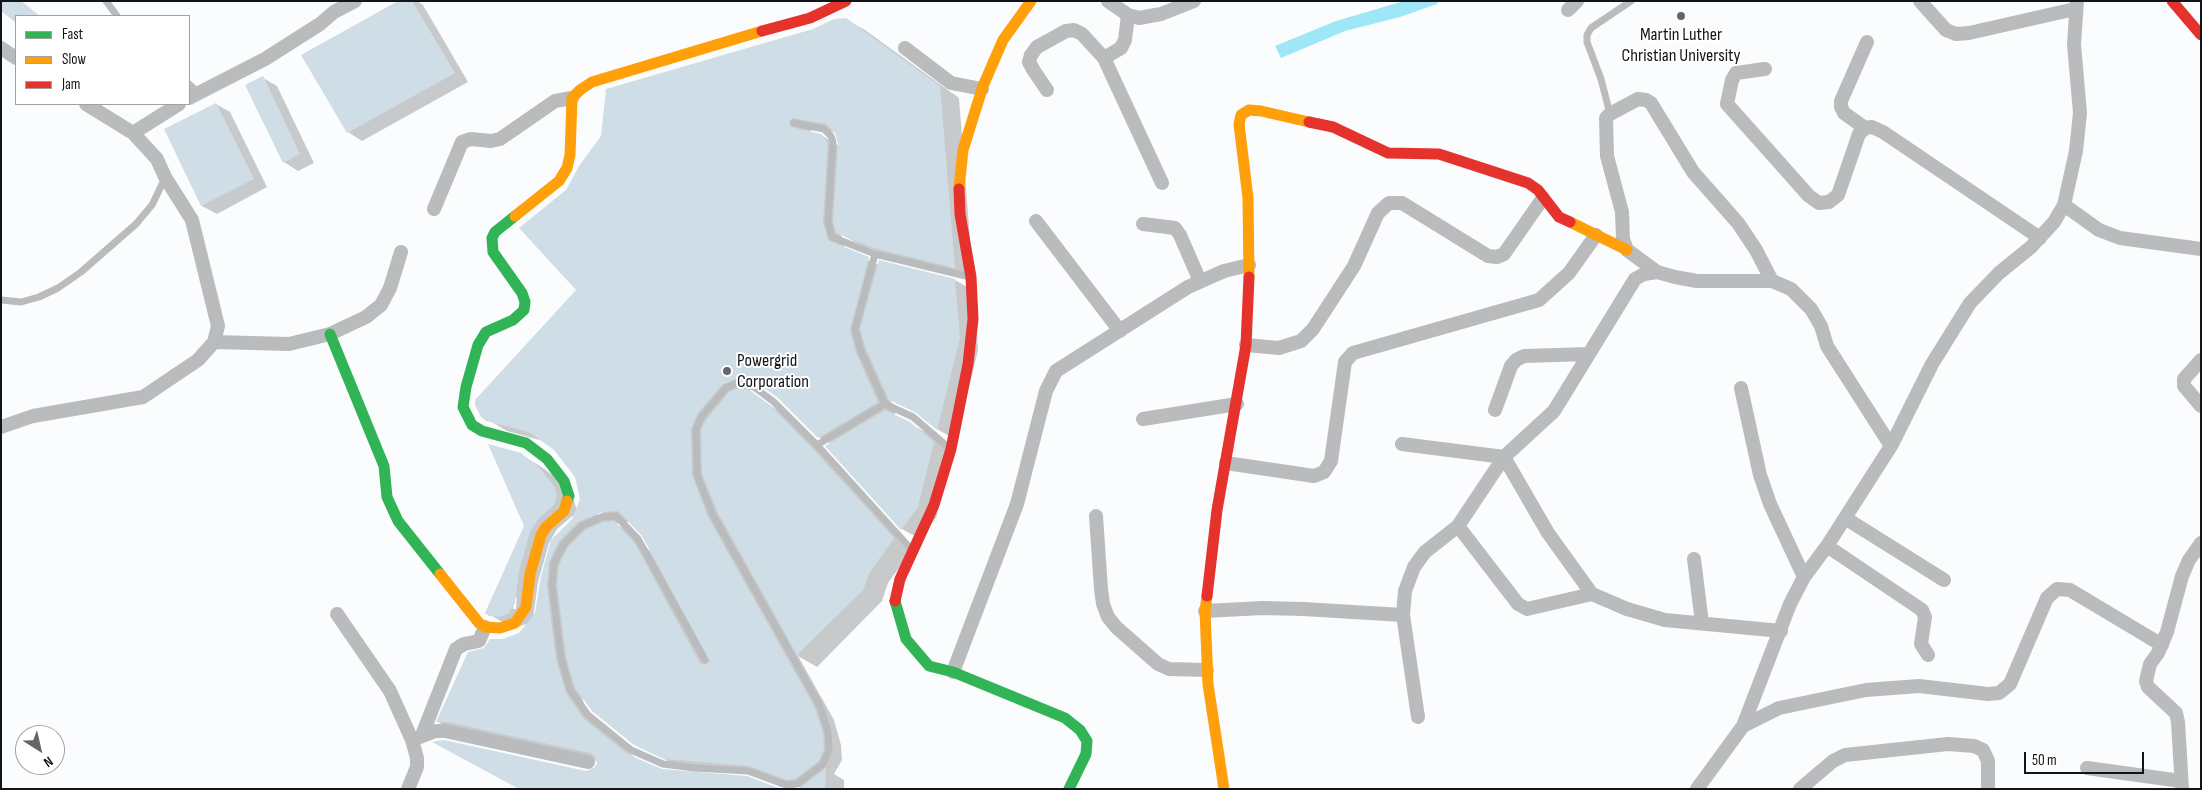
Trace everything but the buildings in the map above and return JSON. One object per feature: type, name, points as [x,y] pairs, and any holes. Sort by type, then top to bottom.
[{"type":"street","points":[[192,91],[265,59],[320,24],[334,12],[355,1]]},
{"type":"street","points":[[434,209],[462,142],[471,139],[491,141],[500,139],[555,101],[572,98],[592,82],[810,18],[846,1]]},
{"type":"street","points":[[1031,1],[1003,40],[982,89],[963,150],[959,181],[960,214],[971,277],[973,319],[968,364],[950,449],[934,505],[900,579],[895,601],[906,639],[929,666],[953,672],[1065,718],[1080,730],[1087,741],[1086,754],[1069,789]]},
{"type":"street","points":[[1108,1],[1128,15],[1139,18],[1161,14],[1194,1]]},
{"type":"street","points":[[1697,789],[1743,726],[1790,604],[1804,577],[1827,546],[1891,446],[1932,364],[1970,303],[1999,273],[2040,238],[2054,222],[2064,205],[2076,151],[2080,113],[2074,44],[2076,5],[1969,33],[1956,34],[1946,30],[1920,1]]},
{"type":"street","points":[[2172,1],[2201,35]]},
{"type":"street","points":[[1104,58],[1121,48],[1126,40],[1128,15]]},
{"type":"street","points":[[1048,90],[1030,62],[1031,55],[1037,47],[1066,31],[1074,30],[1082,34],[1104,58],[1162,183]]},
{"type":"street","points":[[1865,128],[1844,113],[1841,101],[1867,42]]},
{"type":"street","points":[[905,48],[951,82],[982,89]]},
{"type":"street","points":[[1765,69],[1736,73],[1732,80],[1727,104],[1809,196],[1819,203],[1829,202],[1838,196],[1859,134],[1865,128],[1872,127],[2040,238]]},
{"type":"street","points":[[330,334],[384,466],[387,497],[398,521],[479,623],[486,627],[500,628],[516,623],[526,607],[530,574],[542,535],[546,526],[564,511],[570,496],[564,481],[547,459],[526,443],[482,431],[472,425],[464,407],[466,387],[478,345],[486,332],[513,320],[524,310],[525,302],[522,293],[493,252],[492,238],[495,232],[559,181],[567,168],[570,155],[572,98]]},
{"type":"street","points":[[1627,250],[1623,239],[1622,212],[1607,156],[1606,118],[1638,99],[1651,103],[1693,172],[1747,236],[1772,281]]},
{"type":"street","points":[[1,427],[33,416],[143,397],[198,360],[214,342],[218,326],[192,220],[149,148],[133,133],[88,105]]},
{"type":"street","points":[[133,133],[177,105]]},
{"type":"street","points":[[1224,789],[1207,670],[1205,611],[1217,510],[1246,345],[1250,265],[1248,198],[1239,124],[1241,115],[1249,110],[1262,111],[1333,127],[1388,154],[1423,152],[1458,159],[1528,183],[1559,217],[1627,250],[1657,272]]},
{"type":"street","points":[[1246,345],[1279,348],[1301,341],[1313,329],[1354,266],[1378,213],[1389,203],[1402,204],[1488,256],[1497,258],[1504,254],[1543,198]]},
{"type":"street","points":[[2064,205],[2099,230],[2120,238],[2201,249]]},
{"type":"street","points":[[1036,221],[1120,331]]},
{"type":"street","points":[[1143,224],[1175,228],[1180,235],[1200,281]]},
{"type":"street","points":[[1226,463],[1314,476],[1324,472],[1331,461],[1346,362],[1353,353],[1539,300],[1569,273],[1596,235]]},
{"type":"street","points":[[214,342],[289,344],[330,334],[366,317],[381,304],[390,288],[401,252]]},
{"type":"street","points":[[953,672],[1017,504],[1046,392],[1056,371],[1200,281],[1224,271],[1250,265]]},
{"type":"street","points":[[1418,717],[1403,615],[1405,591],[1414,567],[1425,552],[1458,526],[1504,457],[1554,411],[1635,279],[1644,274],[1657,272],[1697,281],[1772,281],[1791,289],[1811,308],[1821,326],[1827,346],[1891,446]]},
{"type":"street","points":[[1495,410],[1516,360],[1524,356],[1588,354]]},
{"type":"street","points":[[2201,360],[2184,379],[2184,386],[2201,406]]},
{"type":"street","points":[[1741,388],[1760,475],[1770,504],[1804,577]]},
{"type":"street","points":[[1143,419],[1237,404]]},
{"type":"street","points":[[1402,444],[1504,457]]},
{"type":"street","points":[[1504,457],[1548,533],[1592,594],[1627,609],[1665,620],[1781,630]]},
{"type":"street","points":[[1096,516],[1102,597],[1108,617],[1116,627],[1158,664],[1169,669],[1207,670]]},
{"type":"street","points":[[1845,518],[1944,580]]},
{"type":"street","points":[[1458,526],[1522,607],[1534,608],[1592,594]]},
{"type":"street","points":[[2087,768],[2181,785],[2176,713],[2148,687],[2146,681],[2150,664],[2162,645],[2182,576],[2189,560],[2201,543]]},
{"type":"street","points":[[1827,546],[1922,610],[1925,617],[1922,644],[1928,655]]},
{"type":"street","points":[[1694,559],[1702,623]]},
{"type":"street","points":[[1743,726],[1779,708],[1866,690],[1919,686],[1988,694],[1999,693],[2010,684],[2048,598],[2056,589],[2070,590],[2162,645]]},
{"type":"street","points":[[1205,611],[1263,608],[1403,615]]},
{"type":"street","points":[[336,614],[390,690],[417,737]]},
{"type":"street","points":[[408,789],[417,767],[417,737],[456,649],[464,644],[479,641],[486,627]]},
{"type":"street","points":[[417,737],[445,731],[588,762]]},
{"type":"street","points":[[1801,788],[1833,761],[1845,755],[1948,744],[1974,746],[1983,750],[1988,761],[1988,789]]},
{"type":"lane","points":[[106,1],[116,15]]},
{"type":"lane","points":[[1610,114],[1601,80],[1587,42],[1588,35],[1591,28],[1631,1]]},
{"type":"lane","points":[[794,123],[824,129],[831,136],[833,142],[828,222],[832,237],[875,254],[971,277]]},
{"type":"lane","points":[[1,300],[21,302],[39,297],[58,288],[81,272],[136,224],[152,205],[165,177]]},
{"type":"lane","points":[[875,254],[855,329],[861,351],[885,404],[913,417],[950,449]]},
{"type":"lane","points":[[705,660],[638,539],[616,516],[602,517],[582,526],[564,544],[554,563],[552,584],[565,678],[581,708],[631,750],[645,758],[662,764],[748,771],[786,785],[797,784],[823,764],[828,750],[827,722],[820,706],[713,515],[697,475],[696,429],[702,416],[726,388],[737,383],[750,384],[774,402],[817,445],[914,552]]},
{"type":"lane","points":[[817,445],[885,404]]},
{"type":"water","points":[[1404,1],[1439,1],[1437,4],[1400,17],[1345,31],[1281,58],[1275,46],[1336,21]]},
{"type":"traffic: fast","points":[[515,216],[495,232],[492,238],[493,252],[522,293],[525,302],[524,310],[513,320],[486,332],[478,345],[466,387],[463,407],[472,425],[482,431],[526,443],[547,459],[564,481],[569,496],[567,501]]},
{"type":"traffic: fast","points":[[330,334],[384,466],[387,497],[398,521],[440,574]]},
{"type":"traffic: fast","points":[[895,601],[906,639],[929,666],[953,672],[1065,718],[1080,730],[1087,741],[1086,754],[1069,789]]},
{"type":"traffic: slow","points":[[959,189],[963,150],[983,86],[1003,40],[1031,1]]},
{"type":"traffic: slow","points":[[515,216],[559,181],[567,168],[570,155],[572,98],[580,90],[592,82],[762,31]]},
{"type":"traffic: slow","points":[[1249,277],[1248,198],[1239,124],[1241,115],[1249,110],[1261,111],[1309,122]]},
{"type":"traffic: slow","points":[[1570,222],[1627,250]]},
{"type":"traffic: slow","points":[[440,574],[479,623],[485,627],[500,628],[515,623],[526,607],[530,574],[541,535],[546,527],[564,511],[567,501]]},
{"type":"traffic: slow","points":[[1207,596],[1205,611],[1208,684],[1224,789]]},
{"type":"traffic: jam","points":[[762,31],[810,18],[846,1]]},
{"type":"traffic: jam","points":[[2172,1],[2201,35]]},
{"type":"traffic: jam","points":[[1309,122],[1333,127],[1388,153],[1439,154],[1528,183],[1538,190],[1559,217],[1570,222]]},
{"type":"traffic: jam","points":[[895,601],[900,579],[934,505],[951,449],[968,364],[973,319],[971,277],[960,214],[959,189]]},
{"type":"traffic: jam","points":[[1207,596],[1217,510],[1246,345],[1249,277]]},
{"type":"place","name":"Martin Luther Christian University","points":[[1681,16]]},
{"type":"place","name":"Powergrid Corporation","points":[[727,371]]}]
